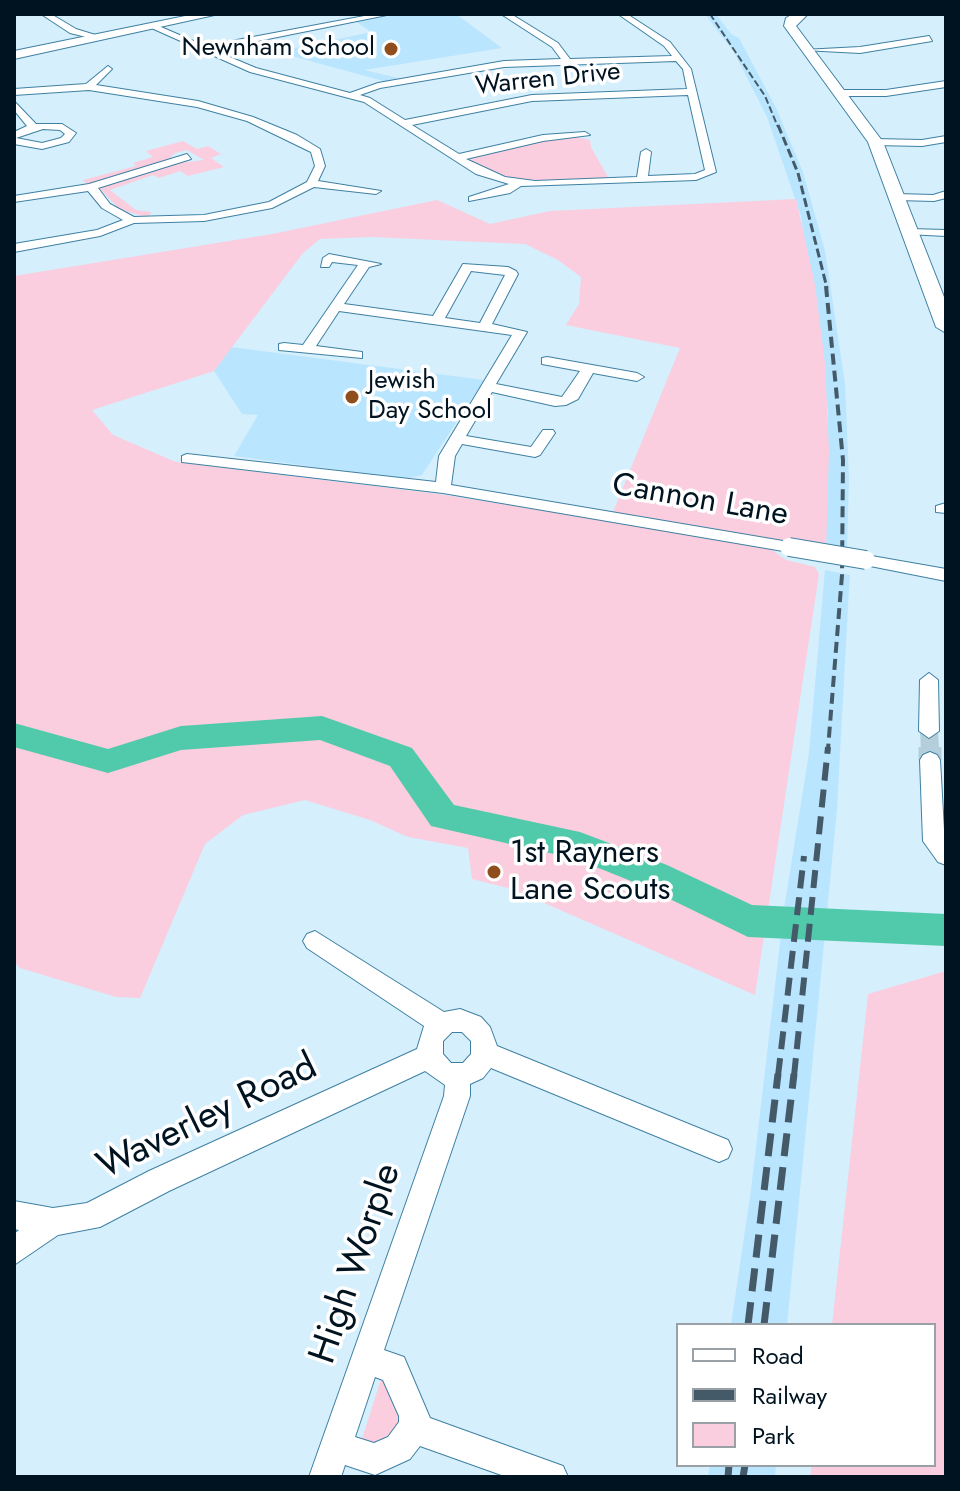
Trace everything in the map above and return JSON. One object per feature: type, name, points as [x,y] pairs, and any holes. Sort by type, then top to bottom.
[{"type":"street","points":[[45,14],[71,35],[98,37]]},
{"type":"street","points":[[14,55],[213,14]]},
{"type":"street","points":[[204,49],[388,14]]},
{"type":"street","points":[[505,14],[555,45],[567,61]]},
{"type":"street","points":[[151,26],[253,70],[352,95],[379,106],[491,176],[518,183],[696,177],[711,172],[687,69],[658,37],[622,14]]},
{"type":"street","points":[[802,14],[790,21],[790,26],[875,142],[910,232],[940,294],[946,327]]},
{"type":"street","points":[[807,50],[860,50],[929,39]]},
{"type":"street","points":[[352,95],[378,86],[478,67],[679,58]]},
{"type":"street","points":[[89,87],[108,69]]},
{"type":"street","points":[[839,93],[886,93],[946,84]]},
{"type":"street","points":[[14,94],[89,87],[156,96],[202,115],[267,126],[316,151],[320,166],[312,184]]},
{"type":"street","name":"Warren Drive","points":[[406,123],[523,99],[694,92]]},
{"type":"street","points":[[14,104],[33,127]]},
{"type":"street","points":[[33,127],[62,127],[71,133],[65,140],[42,146],[14,139],[33,127]]},
{"type":"street","points":[[459,157],[543,138],[585,135]]},
{"type":"street","points":[[875,142],[922,143],[946,139]]},
{"type":"street","points":[[643,179],[646,152]]},
{"type":"street","points":[[14,199],[91,187],[187,157]]},
{"type":"street","points":[[473,199],[506,191],[518,183]]},
{"type":"street","points":[[14,248],[100,233],[132,220],[179,220],[239,213],[272,205],[312,184],[376,191]]},
{"type":"street","points":[[91,187],[106,206],[132,220]]},
{"type":"street","points":[[897,197],[934,198],[946,194]]},
{"type":"street","points":[[910,232],[946,233]]},
{"type":"street","points":[[307,349],[336,307],[372,264],[329,258],[325,264]]},
{"type":"street","points":[[437,320],[467,267],[508,271],[512,274],[485,325]]},
{"type":"street","points":[[336,307],[485,325],[514,330],[521,336],[447,456],[443,488]]},
{"type":"street","points":[[284,347],[357,355]]},
{"type":"street","points":[[547,361],[637,377]]},
{"type":"street","points":[[489,387],[555,402],[566,401],[573,396],[588,369]]},
{"type":"street","points":[[457,438],[535,452],[548,433]]},
{"type":"street","name":"Cannon Lane","points":[[187,459],[443,488],[946,575]]},
{"type":"street","points":[[929,680],[929,731]]},
{"type":"street","points":[[930,760],[934,841],[946,856]]},
{"type":"street","points":[[315,941],[443,1025]]},
{"type":"street","points":[[459,1021],[474,1026],[484,1039],[484,1053],[475,1068],[458,1075],[440,1070],[429,1056],[431,1038],[443,1025],[459,1021]]},
{"type":"street","points":[[484,1053],[719,1149]]},
{"type":"street","name":"Waverley Road","points":[[14,1215],[53,1222],[90,1217],[159,1181],[429,1056]]},
{"type":"street","name":"High Worple","points":[[325,1477],[457,1096],[458,1075]]},
{"type":"street","points":[[14,1251],[53,1222]]},
{"type":"street","points":[[337,1447],[375,1459],[399,1448],[414,1428],[415,1415],[410,1399],[393,1368],[367,1359]]},
{"type":"street","points":[[414,1428],[552,1477]]},
{"type":"shaded area","name":"Newnham School","points":[[405,14],[456,14],[502,48],[364,70],[402,79],[387,82],[277,52],[371,32],[355,21]]},
{"type":"shaded area","points":[[705,14],[716,14],[731,34],[739,38],[776,108],[803,172],[825,251],[845,384],[849,478],[847,549],[826,550],[828,411],[801,216],[767,117],[734,52]]},
{"type":"shaded area","name":"Jewish Day School","points":[[231,347],[484,380],[422,475],[405,479],[234,456],[258,415],[242,414],[214,371]]},
{"type":"shaded area","points":[[825,570],[850,575],[837,809],[787,1323],[731,1323],[751,1190],[784,909],[809,753]]},
{"type":"shaded area","points":[[710,1467],[776,1467],[775,1477],[708,1477]]},
{"type":"green space","points":[[575,137],[590,140],[609,179],[536,182],[500,176],[470,161],[472,157],[551,139]]},
{"type":"green space","points":[[183,141],[197,149],[208,146],[221,154],[211,158],[224,167],[188,176],[180,171],[159,178],[153,175],[110,190],[136,210],[151,212],[149,218],[119,209],[99,188],[171,164],[204,160],[187,150],[175,153],[166,162],[88,185],[83,180],[136,166],[133,163],[153,157],[146,151]]},
{"type":"green space","points":[[796,199],[815,285],[825,363],[829,450],[826,550],[613,512],[680,348],[566,325],[579,304],[581,277],[558,260],[525,244],[371,237],[320,239],[303,253],[214,371],[92,410],[113,435],[176,462],[439,494],[584,517],[771,549],[786,560],[815,567],[819,574],[755,995],[512,889],[472,879],[468,848],[408,837],[370,820],[305,800],[243,815],[205,844],[140,998],[116,997],[20,968],[14,962],[14,276],[272,234],[437,200],[490,224],[550,211]]},
{"type":"green space","points":[[946,971],[946,1477],[810,1477],[812,1467],[936,1467],[936,1323],[832,1323],[868,994]]},
{"type":"green space","points":[[382,1376],[406,1416],[384,1445],[360,1445]]},
{"type":"waterway","points":[[14,735],[108,761],[181,738],[322,728],[401,757],[443,816],[580,846],[654,875],[748,921],[946,930]]},
{"type":"tunnel","points":[[929,731],[930,749]]},
{"type":"tunnel","points":[[930,749],[930,760]]},
{"type":"railway","points":[[710,14],[765,96],[778,127]]},
{"type":"railway","points":[[778,125],[798,173],[827,288]]},
{"type":"railway","points":[[826,286],[843,460],[842,575],[828,749]]},
{"type":"railway","points":[[794,1076],[828,747]]},
{"type":"railway","points":[[778,1076],[804,856]]},
{"type":"railway","points":[[748,1323],[778,1074]]},
{"type":"railway","points":[[764,1323],[794,1074]]},
{"type":"railway","points":[[728,1477],[729,1467]]},
{"type":"railway","points":[[743,1477],[745,1467]]},
{"type":"place","name":"Newnham School","points":[[391,49]]},
{"type":"place","name":"Jewish Day School","points":[[352,397]]},
{"type":"place","name":"1st Rayners Lane Scouts","points":[[494,872]]}]
